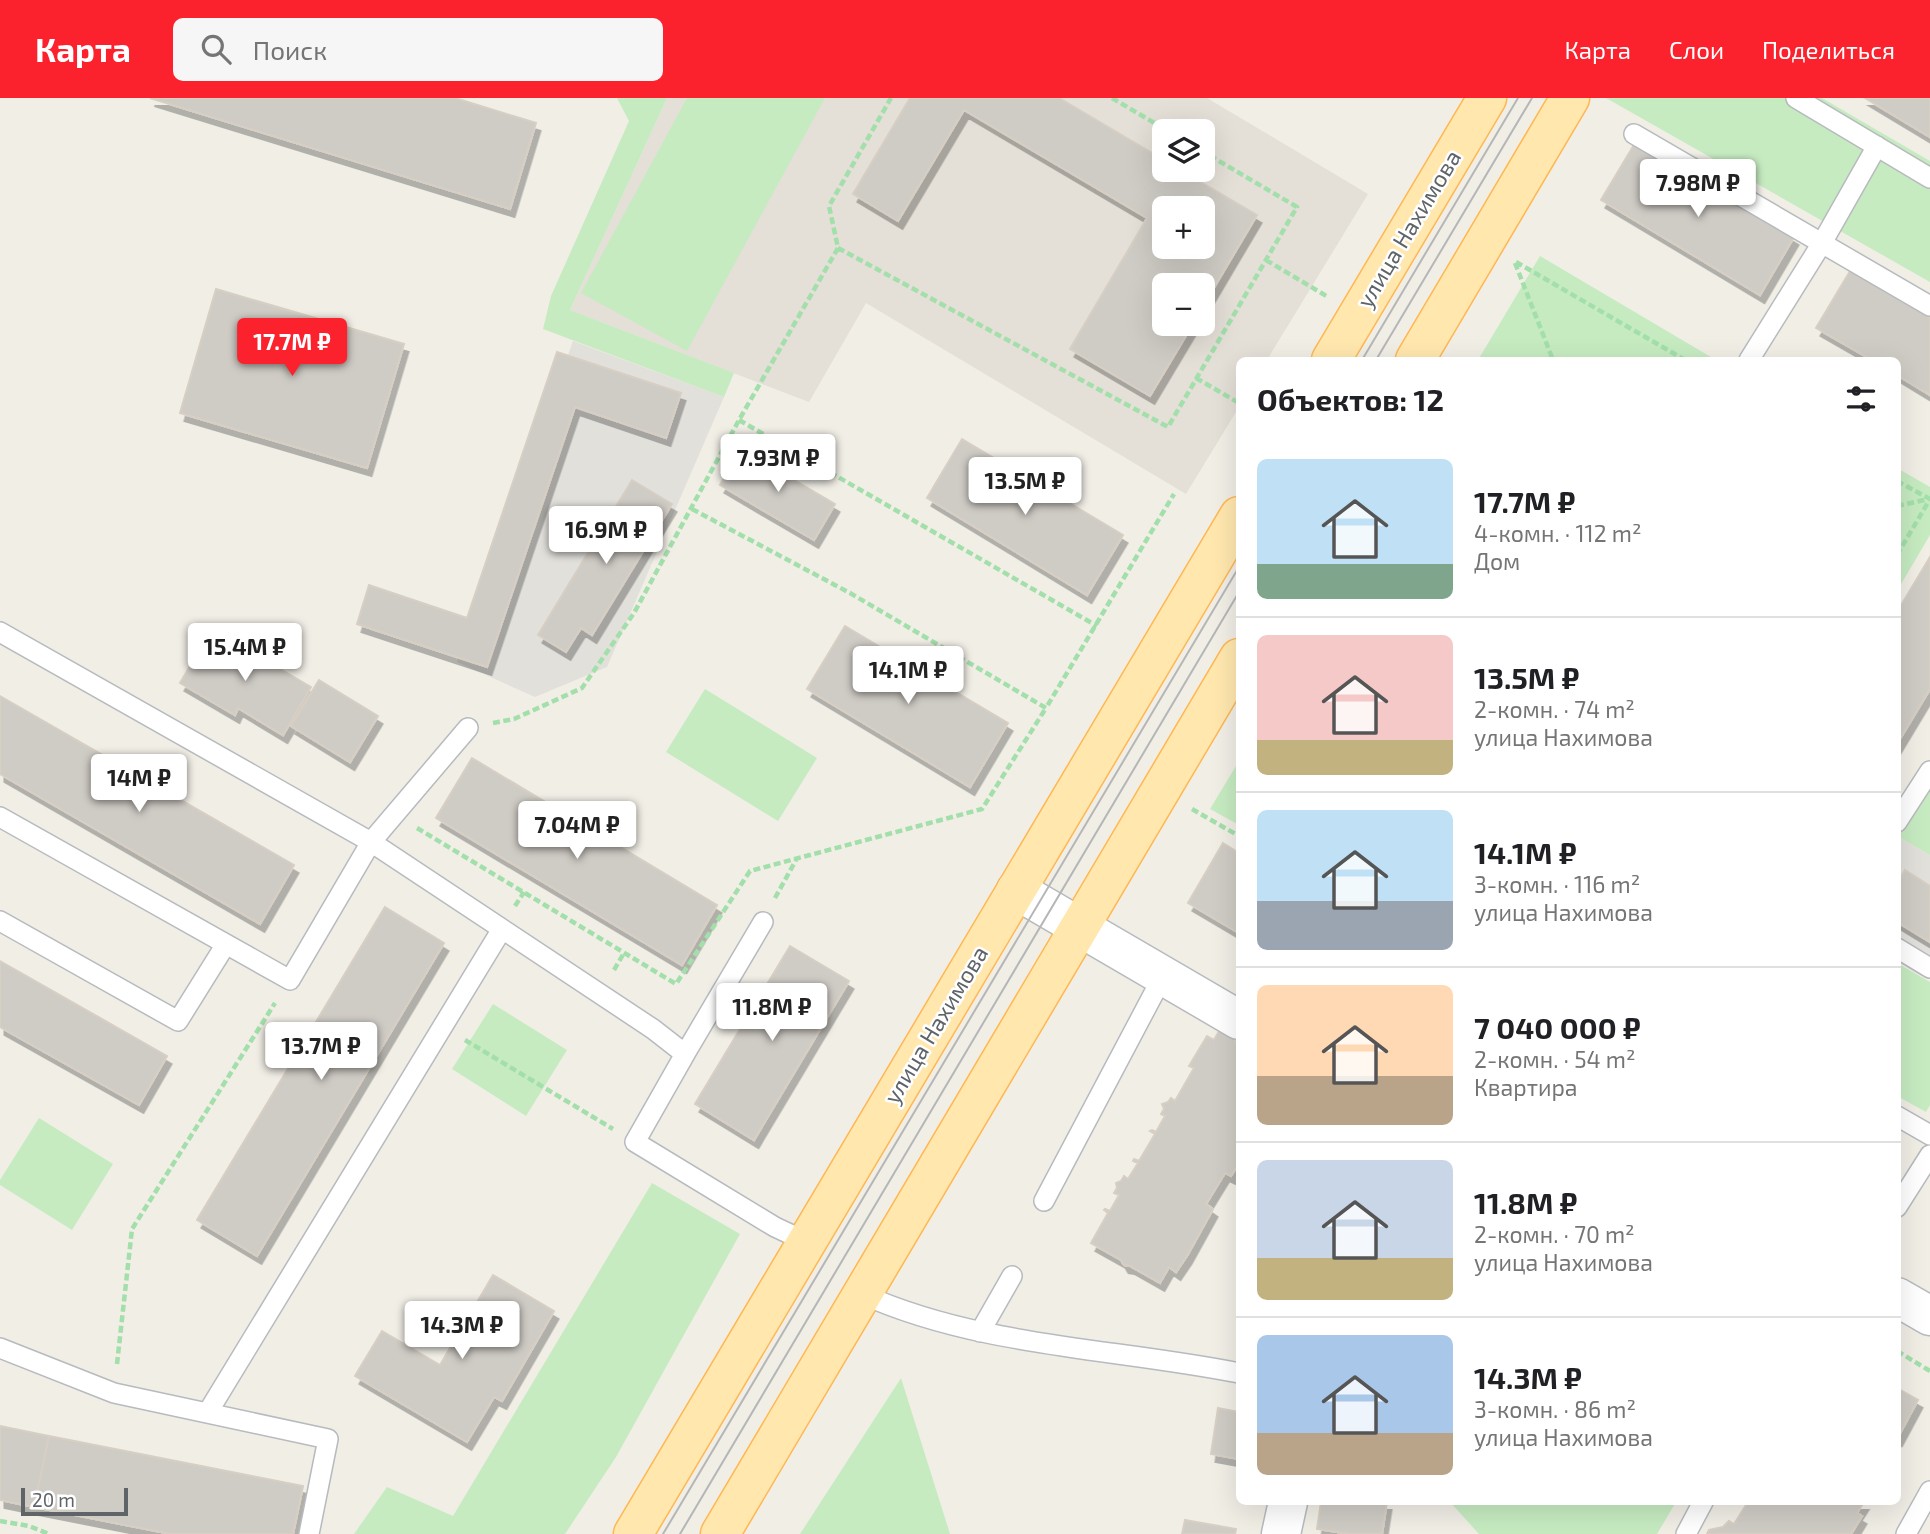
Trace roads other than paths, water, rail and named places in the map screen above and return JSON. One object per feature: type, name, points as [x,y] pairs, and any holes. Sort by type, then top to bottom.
[{"type":"main road","name":"улица Нахимова","points":[[1333,357],[1488,98]]},
{"type":"main road","points":[[1417,357],[1570,98]]},
{"type":"main road","name":"улица Нахимова","points":[[633,1534],[1236,521]]},
{"type":"main road","points":[[719,1534],[1236,663]]},
{"type":"street","points":[[1016,890],[1236,1018]]},
{"type":"street","points":[[1901,1299],[1930,1316]]},
{"type":"street","points":[[1281,1534],[1287,1505]]},
{"type":"lane","points":[[1796,98],[1930,178]]},
{"type":"lane","points":[[1634,134],[1930,306]]},
{"type":"lane","points":[[1751,357],[1822,243],[1877,146]]},
{"type":"lane","points":[[0,632],[371,842],[653,1029],[685,1054]]},
{"type":"lane","points":[[0,817],[290,980],[371,842],[468,728]]},
{"type":"lane","points":[[1901,816],[1930,771]]},
{"type":"lane","points":[[0,921],[178,1021],[226,944]]},
{"type":"lane","points":[[763,922],[635,1142],[775,1227],[807,1242]]},
{"type":"lane","points":[[208,1412],[502,929]]},
{"type":"lane","points":[[1901,950],[1930,968]]},
{"type":"lane","points":[[1044,1202],[1163,976]]},
{"type":"lane","points":[[1901,1118],[1930,1135]]},
{"type":"lane","points":[[1901,1201],[1930,1155]]},
{"type":"lane","points":[[980,1332],[1012,1276]]},
{"type":"lane","points":[[862,1294],[894,1308],[980,1332],[1191,1363],[1236,1372]]},
{"type":"lane","points":[[0,1348],[114,1393],[328,1439],[309,1534]]},
{"type":"lane","points":[[1906,1534],[1930,1491]]},
{"type":"lane","points":[[1686,1534],[1701,1505]]},
{"type":"tram line","points":[[1364,357],[1518,98]]},
{"type":"tram line","points":[[1378,357],[1532,98]]},
{"type":"tram line","points":[[663,1534],[1236,572]]},
{"type":"tram line","points":[[680,1534],[1236,597]]}]
